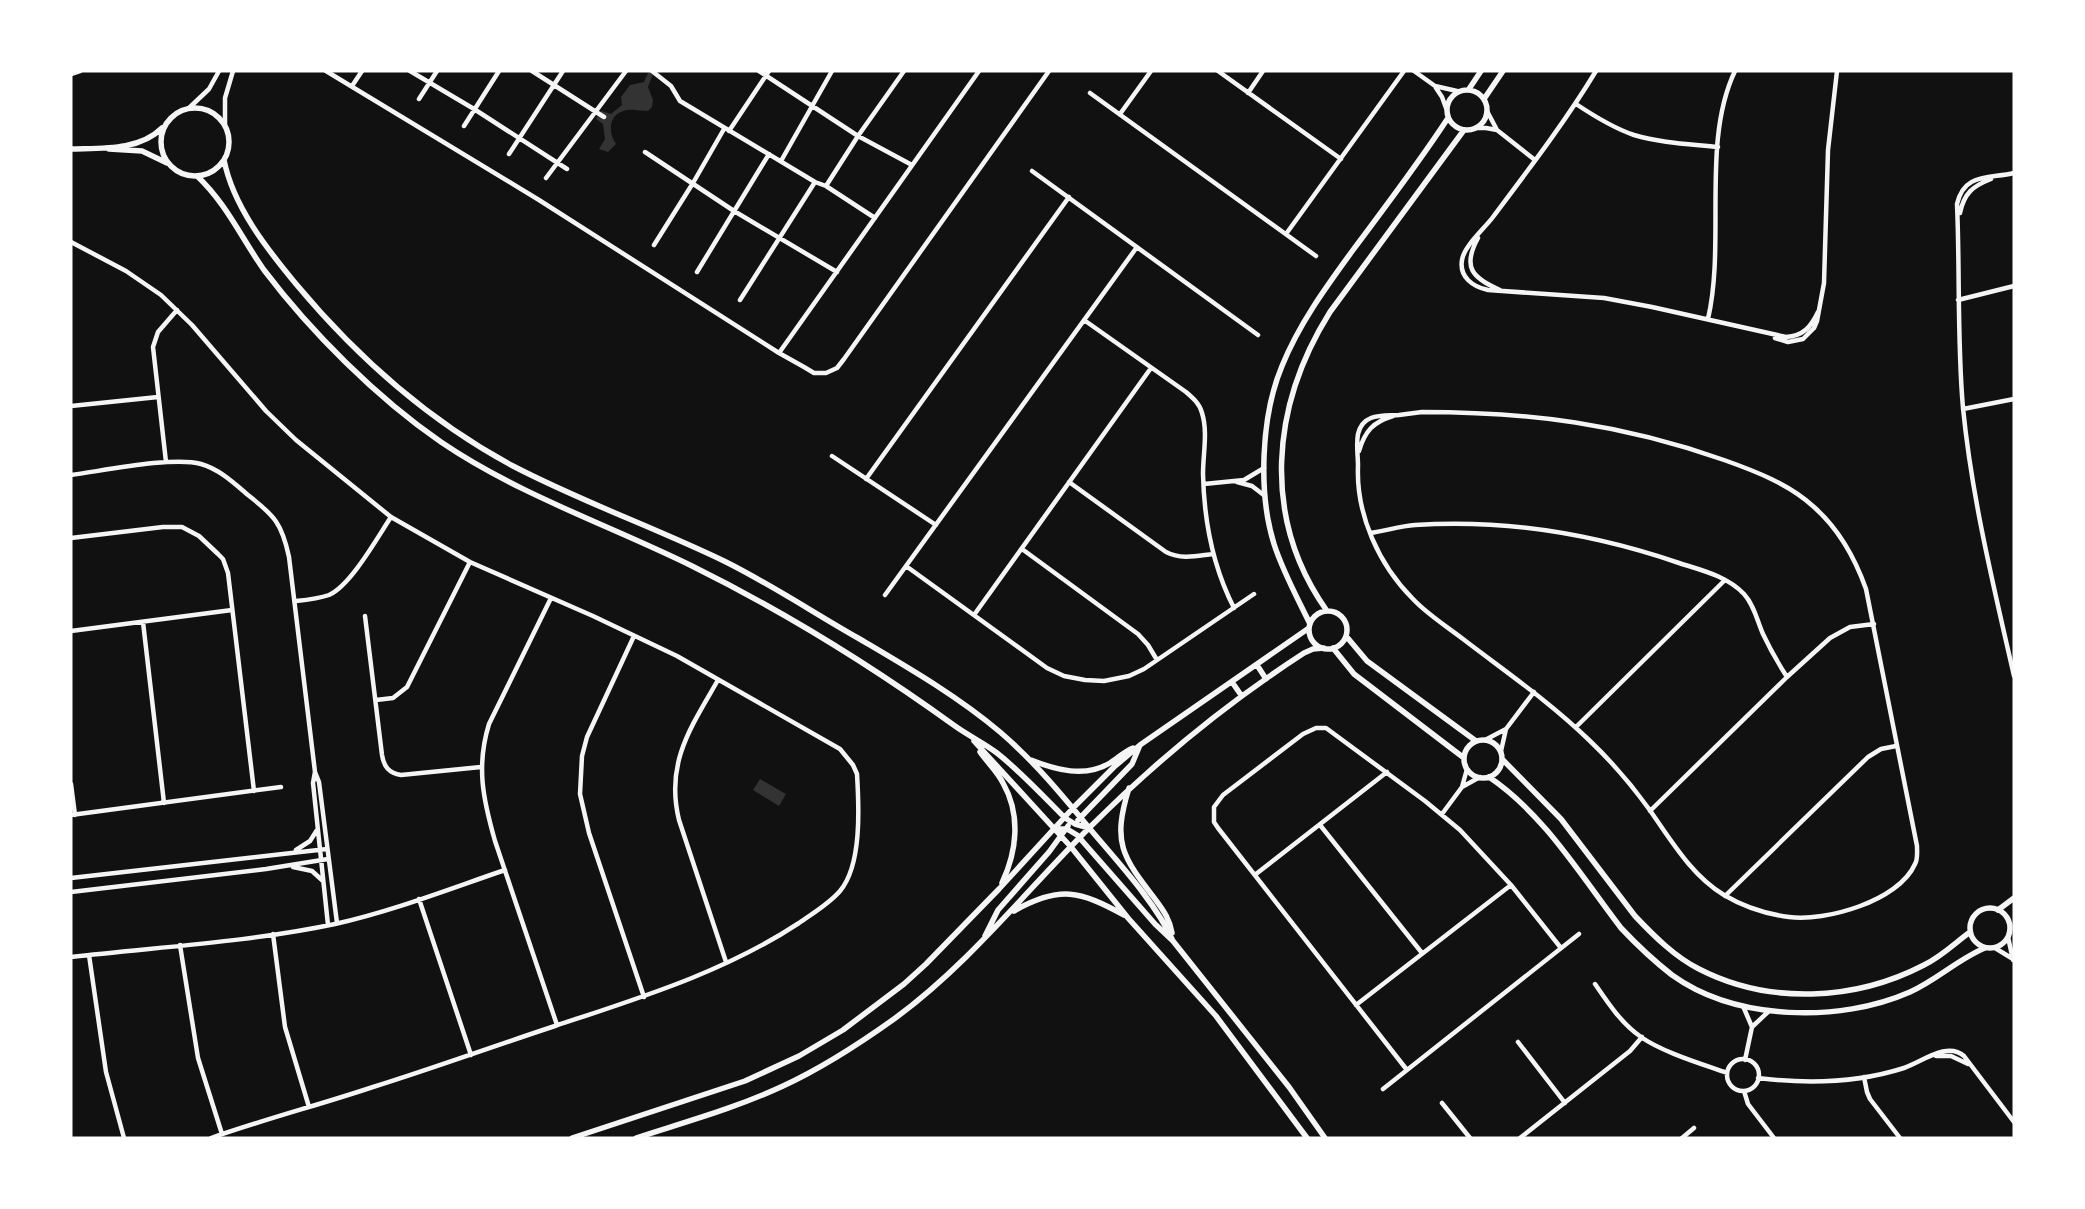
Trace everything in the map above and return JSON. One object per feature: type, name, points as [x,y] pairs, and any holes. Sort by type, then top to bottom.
[{"type":"street","points":[[71,74],[80,71]]},
{"type":"street","points":[[107,148],[142,141],[154,135],[171,117],[189,108],[203,96],[219,71]]},
{"type":"street","points":[[233,71],[225,98],[225,125],[229,141],[224,160],[234,193],[285,271],[327,321],[351,345],[408,397],[489,452],[535,477],[725,562],[783,592],[947,692],[995,728],[1029,759],[1073,808],[1158,913],[1173,940],[1289,1087],[1325,1138]]},
{"type":"street","points":[[326,71],[595,235],[779,353],[814,373],[826,373],[837,368],[976,177],[1049,71]]},
{"type":"street","points":[[352,86],[362,71]]},
{"type":"street","points":[[410,71],[567,169]]},
{"type":"street","points":[[419,99],[436,71]]},
{"type":"street","points":[[464,126],[499,71]]},
{"type":"street","points":[[532,71],[604,117]]},
{"type":"street","points":[[509,154],[563,71]]},
{"type":"street","points":[[546,178],[597,113],[626,71]]},
{"type":"street","points":[[652,71],[666,82],[680,101],[729,132],[781,160],[815,182],[826,186],[874,218]]},
{"type":"street","points":[[759,71],[768,73],[858,136],[912,165]]},
{"type":"street","points":[[781,160],[832,71]]},
{"type":"street","points":[[826,186],[858,136],[904,71]]},
{"type":"street","points":[[779,353],[979,71]]},
{"type":"street","points":[[1120,114],[1151,71]]},
{"type":"street","points":[[1218,71],[1341,159]]},
{"type":"street","points":[[1248,93],[1263,71]]},
{"type":"street","points":[[1286,234],[1404,71]]},
{"type":"street","points":[[1414,71],[1435,86],[1442,97],[1448,118],[1452,124],[1464,130],[1475,128],[1497,130]]},
{"type":"street","points":[[1469,89],[1481,71]]},
{"type":"street","points":[[1484,99],[1503,71]]},
{"type":"street","points":[[1596,71],[1576,104],[1464,252],[1461,261],[1462,270],[1471,284],[1479,289],[1604,298],[1708,319],[1788,342],[1803,339],[1814,328],[1824,282],[1826,179],[1837,71]]},
{"type":"street","points":[[1708,319],[1716,245],[1718,147],[1722,104],[1735,71]]},
{"type":"street","points":[[729,132],[768,73]]},
{"type":"street","points":[[1435,86],[1457,91],[1469,89],[1480,94],[1497,130],[1535,160]]},
{"type":"street","points":[[1446,108],[1448,102],[1457,91]]},
{"type":"street","points":[[1090,93],[1316,256]]},
{"type":"street","points":[[1576,104],[1607,123],[1633,135],[1718,147]]},
{"type":"street","points":[[189,108],[208,110],[225,125]]},
{"type":"street","points":[[1475,128],[1483,122],[1487,111]]},
{"type":"street","points":[[1324,648],[1312,641],[1310,626],[1291,587],[1274,543],[1266,496],[1264,468],[1265,444],[1274,392],[1282,367],[1314,307],[1448,118]]},
{"type":"street","points":[[163,127],[160,146],[168,164]]},
{"type":"street","points":[[654,245],[693,183],[724,128]]},
{"type":"street","points":[[1327,611],[1305,575],[1286,519],[1282,486],[1283,447],[1288,409],[1295,382],[1315,336],[1330,312],[1464,130]]},
{"type":"street","points":[[71,149],[107,148],[142,151],[168,164],[178,172],[197,176],[210,173],[224,160]]},
{"type":"street","points":[[645,152],[734,211],[836,272]]},
{"type":"street","points":[[697,272],[769,154]]},
{"type":"street","points":[[1032,171],[1258,335]]},
{"type":"street","points":[[2014,173],[1980,179],[1967,184],[1962,190],[1957,204],[1959,222],[1958,300],[1963,409],[1984,540],[2014,676]]},
{"type":"street","points":[[197,176],[221,202],[265,271],[311,326],[377,390],[439,440],[510,482],[691,566],[756,599],[885,678],[971,738],[996,752],[1070,821],[1089,828]]},
{"type":"street","points":[[740,300],[815,182]]},
{"type":"street","points":[[866,479],[1069,197]]},
{"type":"street","points":[[1481,232],[1472,251],[1470,260],[1472,270],[1477,278],[1503,291]]},
{"type":"street","points":[[71,242],[126,271],[161,295],[177,310],[266,411],[296,440],[391,518],[470,562],[677,656],[840,749],[853,765],[858,784],[855,860],[850,876],[841,890],[829,902],[781,935],[726,962],[644,997],[211,1138]]},
{"type":"street","points":[[885,596],[1137,247]]},
{"type":"street","points":[[1958,300],[2014,286]]},
{"type":"street","points":[[166,462],[153,347],[158,332],[177,310]]},
{"type":"street","points":[[1084,320],[1186,392],[1195,400],[1202,411],[1204,423],[1204,484],[1213,554],[1223,584],[1234,608]]},
{"type":"street","points":[[974,615],[1151,368]]},
{"type":"street","points":[[71,406],[158,397]]},
{"type":"street","points":[[1963,409],[2014,399]]},
{"type":"street","points":[[1422,412],[1493,414],[1599,425],[1648,436],[1701,452],[1772,479],[1813,505],[1831,523],[1846,544],[1858,566],[1866,589],[1917,846],[1915,865],[1901,882],[1874,900],[1854,908],[1812,917],[1790,917],[1757,911],[1726,896],[1706,882],[1690,865],[1615,767],[1576,727],[1534,692],[1413,599],[1395,579],[1382,559],[1370,533],[1360,491],[1357,438],[1364,423],[1378,415],[1397,415],[1422,412]]},
{"type":"street","points":[[1358,455],[1369,428],[1379,421],[1397,415]]},
{"type":"street","points":[[832,456],[936,525]]},
{"type":"street","points":[[71,475],[166,462],[198,463],[214,469],[268,512],[277,522],[284,534],[295,601],[315,772],[319,782],[336,923]]},
{"type":"street","points":[[1204,484],[1236,482],[1251,477],[1264,468]]},
{"type":"street","points":[[1069,482],[1166,552],[1186,558],[1213,554]]},
{"type":"street","points":[[1236,482],[1252,486],[1266,496]]},
{"type":"street","points":[[295,601],[320,598],[339,589],[352,574],[391,518]]},
{"type":"street","points":[[1370,533],[1413,525],[1513,526],[1568,533],[1609,541],[1647,552],[1725,580],[1744,594],[1752,605],[1769,647],[1787,677]]},
{"type":"street","points":[[71,538],[173,526],[191,530],[218,554],[226,566],[254,791]]},
{"type":"street","points":[[1022,549],[1138,634],[1148,645],[1157,660]]},
{"type":"street","points":[[376,700],[393,698],[407,687],[470,562]]},
{"type":"street","points":[[906,566],[1047,668],[1077,679],[1104,680],[1129,676],[1144,669],[1254,594]]},
{"type":"street","points":[[1576,727],[1725,580]]},
{"type":"street","points":[[551,598],[489,724],[482,745],[481,767],[487,811],[558,1025]]},
{"type":"street","points":[[71,631],[232,610]]},
{"type":"street","points":[[636,1138],[758,1097],[825,1064],[867,1038],[916,1002],[1010,914],[1071,847],[1129,788],[1242,695],[1309,650],[1333,648],[1341,644],[1346,636],[1347,627],[1344,618],[1336,612],[1327,611],[1315,616],[1310,626],[1257,665],[1140,745],[1114,767],[1073,808],[1069,830],[1071,847]]},
{"type":"street","points":[[364,616],[383,761],[389,771],[401,775],[481,767]]},
{"type":"street","points":[[143,622],[164,803]]},
{"type":"street","points":[[1650,811],[1787,677],[1830,638],[1850,627],[1874,624]]},
{"type":"street","points":[[634,636],[587,737],[582,756],[580,794],[589,833],[644,997]]},
{"type":"street","points":[[1346,636],[1367,661],[1476,741]]},
{"type":"street","points":[[1333,648],[1354,674],[1464,758]]},
{"type":"street","points":[[1257,665],[1266,679]]},
{"type":"street","points":[[718,680],[682,746],[675,770],[674,797],[679,820],[726,962]]},
{"type":"street","points":[[1232,682],[1242,695]]},
{"type":"street","points":[[1489,777],[1498,770],[1502,759],[1501,751],[1506,729],[1534,692]]},
{"type":"street","points":[[1407,1070],[1256,874],[1218,828],[1213,814],[1214,807],[1223,796],[1304,734],[1321,727],[1331,730],[1442,814],[1512,885],[1561,948]]},
{"type":"street","points":[[1506,729],[1485,740],[1476,741],[1466,750],[1464,758],[1467,769],[1472,774],[1480,777],[1489,777],[1506,789],[1546,831],[1621,928],[1652,958],[1673,975],[1713,996],[1743,1006],[1769,1011],[1817,1012],[1849,1010],[1879,1004],[1927,984],[1971,954],[1985,948],[1995,948],[2005,942],[2012,926],[2007,917],[1998,910],[1984,909],[1978,913],[1970,924],[1970,932],[1975,942],[1985,948]]},
{"type":"street","points":[[971,738],[1071,847],[1128,918],[1222,1023],[1307,1138]]},
{"type":"street","points":[[971,738],[1003,782],[1015,816],[1013,851],[999,889]]},
{"type":"street","points":[[1485,740],[1496,745],[1501,751]]},
{"type":"street","points":[[1029,759],[1058,769],[1089,771],[1110,763],[1125,752],[1140,745]]},
{"type":"street","points":[[572,1138],[746,1081],[792,1060],[864,1016],[904,984],[999,889],[1055,829],[1080,817],[1132,764],[1140,745]]},
{"type":"street","points":[[1726,896],[1868,757],[1881,749],[1896,746]]},
{"type":"street","points":[[1502,759],[1561,819],[1635,916],[1648,930],[1683,959],[1698,969],[1720,979],[1743,986],[1791,994],[1831,994],[1853,991],[1875,986],[1926,964],[1970,932]]},
{"type":"street","points":[[1442,814],[1462,787],[1467,769]]},
{"type":"street","points":[[315,772],[313,783],[328,925]]},
{"type":"street","points":[[1256,874],[1387,772]]},
{"type":"street","points":[[1462,787],[1480,777]]},
{"type":"street","points":[[71,784],[73,815],[281,787]]},
{"type":"street","points":[[1129,788],[1122,816],[1124,853],[1132,870],[1166,914],[1171,925],[1173,940]]},
{"type":"street","points":[[1320,825],[1422,954]]},
{"type":"street","points":[[292,852],[304,846],[318,829]]},
{"type":"street","points":[[1055,829],[1069,830],[1080,838],[1155,924],[1173,940]]},
{"type":"street","points":[[984,938],[998,910],[1069,830]]},
{"type":"street","points":[[71,878],[327,849]]},
{"type":"street","points":[[71,892],[287,866],[328,859]]},
{"type":"street","points":[[287,866],[307,869],[323,881]]},
{"type":"street","points":[[71,957],[273,934],[328,925],[420,899],[505,870]]},
{"type":"street","points":[[1356,1005],[1512,885]]},
{"type":"street","points":[[1010,914],[1038,899],[1069,894],[1092,899],[1128,918]]},
{"type":"street","points":[[1998,910],[2014,898]]},
{"type":"street","points":[[420,899],[470,1055]]},
{"type":"street","points":[[273,934],[285,1027],[292,1057],[309,1106]]},
{"type":"street","points":[[1383,1089],[1579,934]]},
{"type":"street","points":[[2008,938],[2013,960]]},
{"type":"street","points":[[180,945],[198,1058],[204,1084],[222,1134]]},
{"type":"street","points":[[1995,948],[2013,960]]},
{"type":"street","points":[[89,955],[106,1072],[124,1138]]},
{"type":"street","points":[[1595,984],[1613,1011],[1642,1037],[1666,1049],[1727,1073]]},
{"type":"street","points":[[1743,1006],[1752,1027],[1746,1060]]},
{"type":"street","points":[[1752,1027],[1769,1011]]},
{"type":"street","points":[[1520,1138],[1630,1051],[1642,1037]]},
{"type":"street","points":[[1518,1042],[1565,1103]]},
{"type":"street","points":[[1758,1078],[1813,1082],[1864,1077],[1902,1069],[1943,1051],[1952,1050],[1960,1053],[2014,1122]]},
{"type":"street","points":[[1746,1060],[1754,1064],[1758,1078],[1754,1087],[1744,1091],[1729,1084],[1727,1073],[1736,1061],[1746,1060]]},
{"type":"street","points":[[1864,1077],[1866,1092],[1900,1138]]},
{"type":"street","points":[[1744,1091],[1748,1104],[1774,1138]]},
{"type":"street","points":[[1442,1103],[1470,1138]]},
{"type":"street","points":[[1682,1138],[1694,1128]]},
{"type":"shaded area","points":[[649,71],[654,71],[648,87],[653,100],[652,107],[648,111],[627,110],[616,115],[611,123],[611,134],[616,144],[608,152],[599,149],[605,139],[603,124],[596,119],[601,111],[611,114],[622,105],[621,97],[630,85],[644,82]]},
{"type":"shaded area","points":[[760,779],[786,794],[779,806],[753,790]]}]
